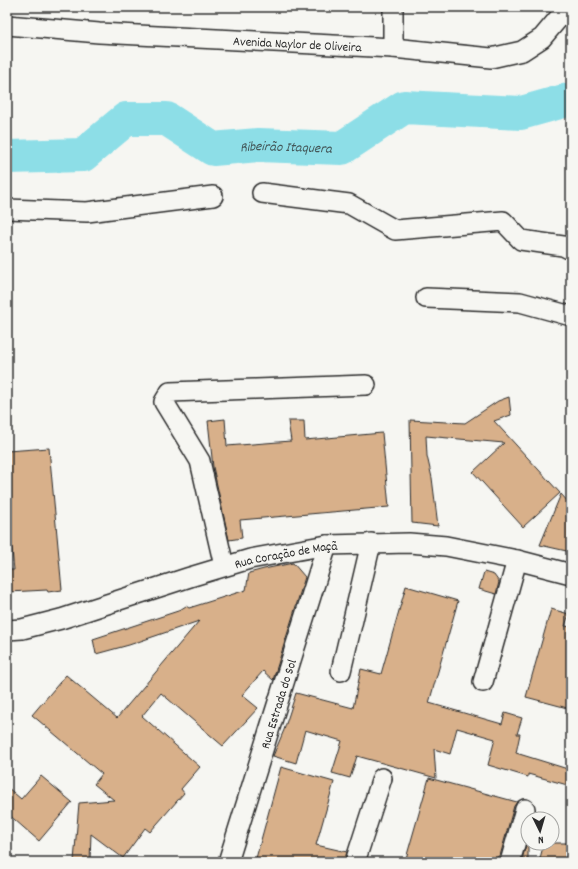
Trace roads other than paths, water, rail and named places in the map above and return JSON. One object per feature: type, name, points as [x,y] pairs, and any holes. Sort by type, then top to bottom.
[{"type":"street","points":[[393,7],[393,48]]},
{"type":"street","name":"Avenida Naylor de Oliveira","points":[[7,25],[99,33],[393,48],[491,58],[522,50],[542,38],[568,7]]},
{"type":"street","points":[[262,193],[349,204],[395,230],[503,221],[521,240],[563,246],[571,250]]},
{"type":"street","points":[[7,209],[87,212],[213,196]]},
{"type":"street","points":[[426,298],[520,302],[571,316]]},
{"type":"street","points":[[224,566],[200,461],[164,402],[170,392],[366,385]]},
{"type":"street","points":[[340,671],[372,543]]},
{"type":"street","name":"Rua Coração de Maçã","points":[[7,630],[22,629],[61,619],[250,559],[327,545],[409,543],[446,546],[517,560],[571,574]]},
{"type":"street","name":"Rua Estrada do Sol","points":[[228,862],[327,545]]},
{"type":"street","points":[[483,682],[517,560]]},
{"type":"street","points":[[355,862],[382,778]]},
{"type":"street","points":[[510,862],[525,809]]},
{"type":"waterway","name":"Ribeirão Itaquera","points":[[7,157],[83,155],[126,119],[167,119],[213,149],[258,145],[342,148],[404,107],[521,113],[571,99]]}]
